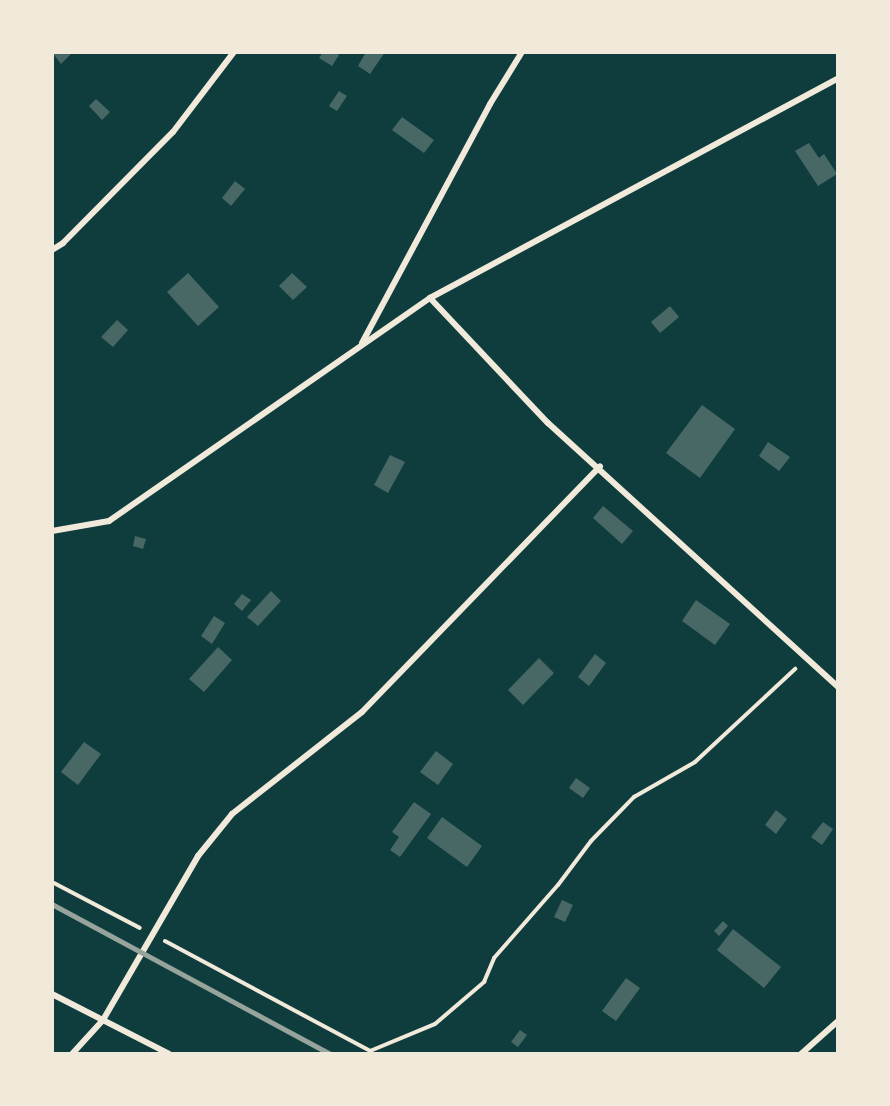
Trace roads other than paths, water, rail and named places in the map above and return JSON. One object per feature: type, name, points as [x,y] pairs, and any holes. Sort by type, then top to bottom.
[{"type":"street","points":[[52,250],[173,132],[234,52]]},
{"type":"street","points":[[360,346],[489,104],[522,52]]},
{"type":"street","points":[[52,531],[109,520],[430,298],[837,78]]},
{"type":"street","points":[[430,298],[548,423],[600,466],[837,687]]},
{"type":"street","points":[[72,1053],[103,1020],[150,933],[198,856],[232,814],[362,712],[600,466]]},
{"type":"street","points":[[52,994],[169,1053]]},
{"type":"street","points":[[801,1053],[837,1021]]},
{"type":"railway","points":[[52,904],[331,1054]]}]
